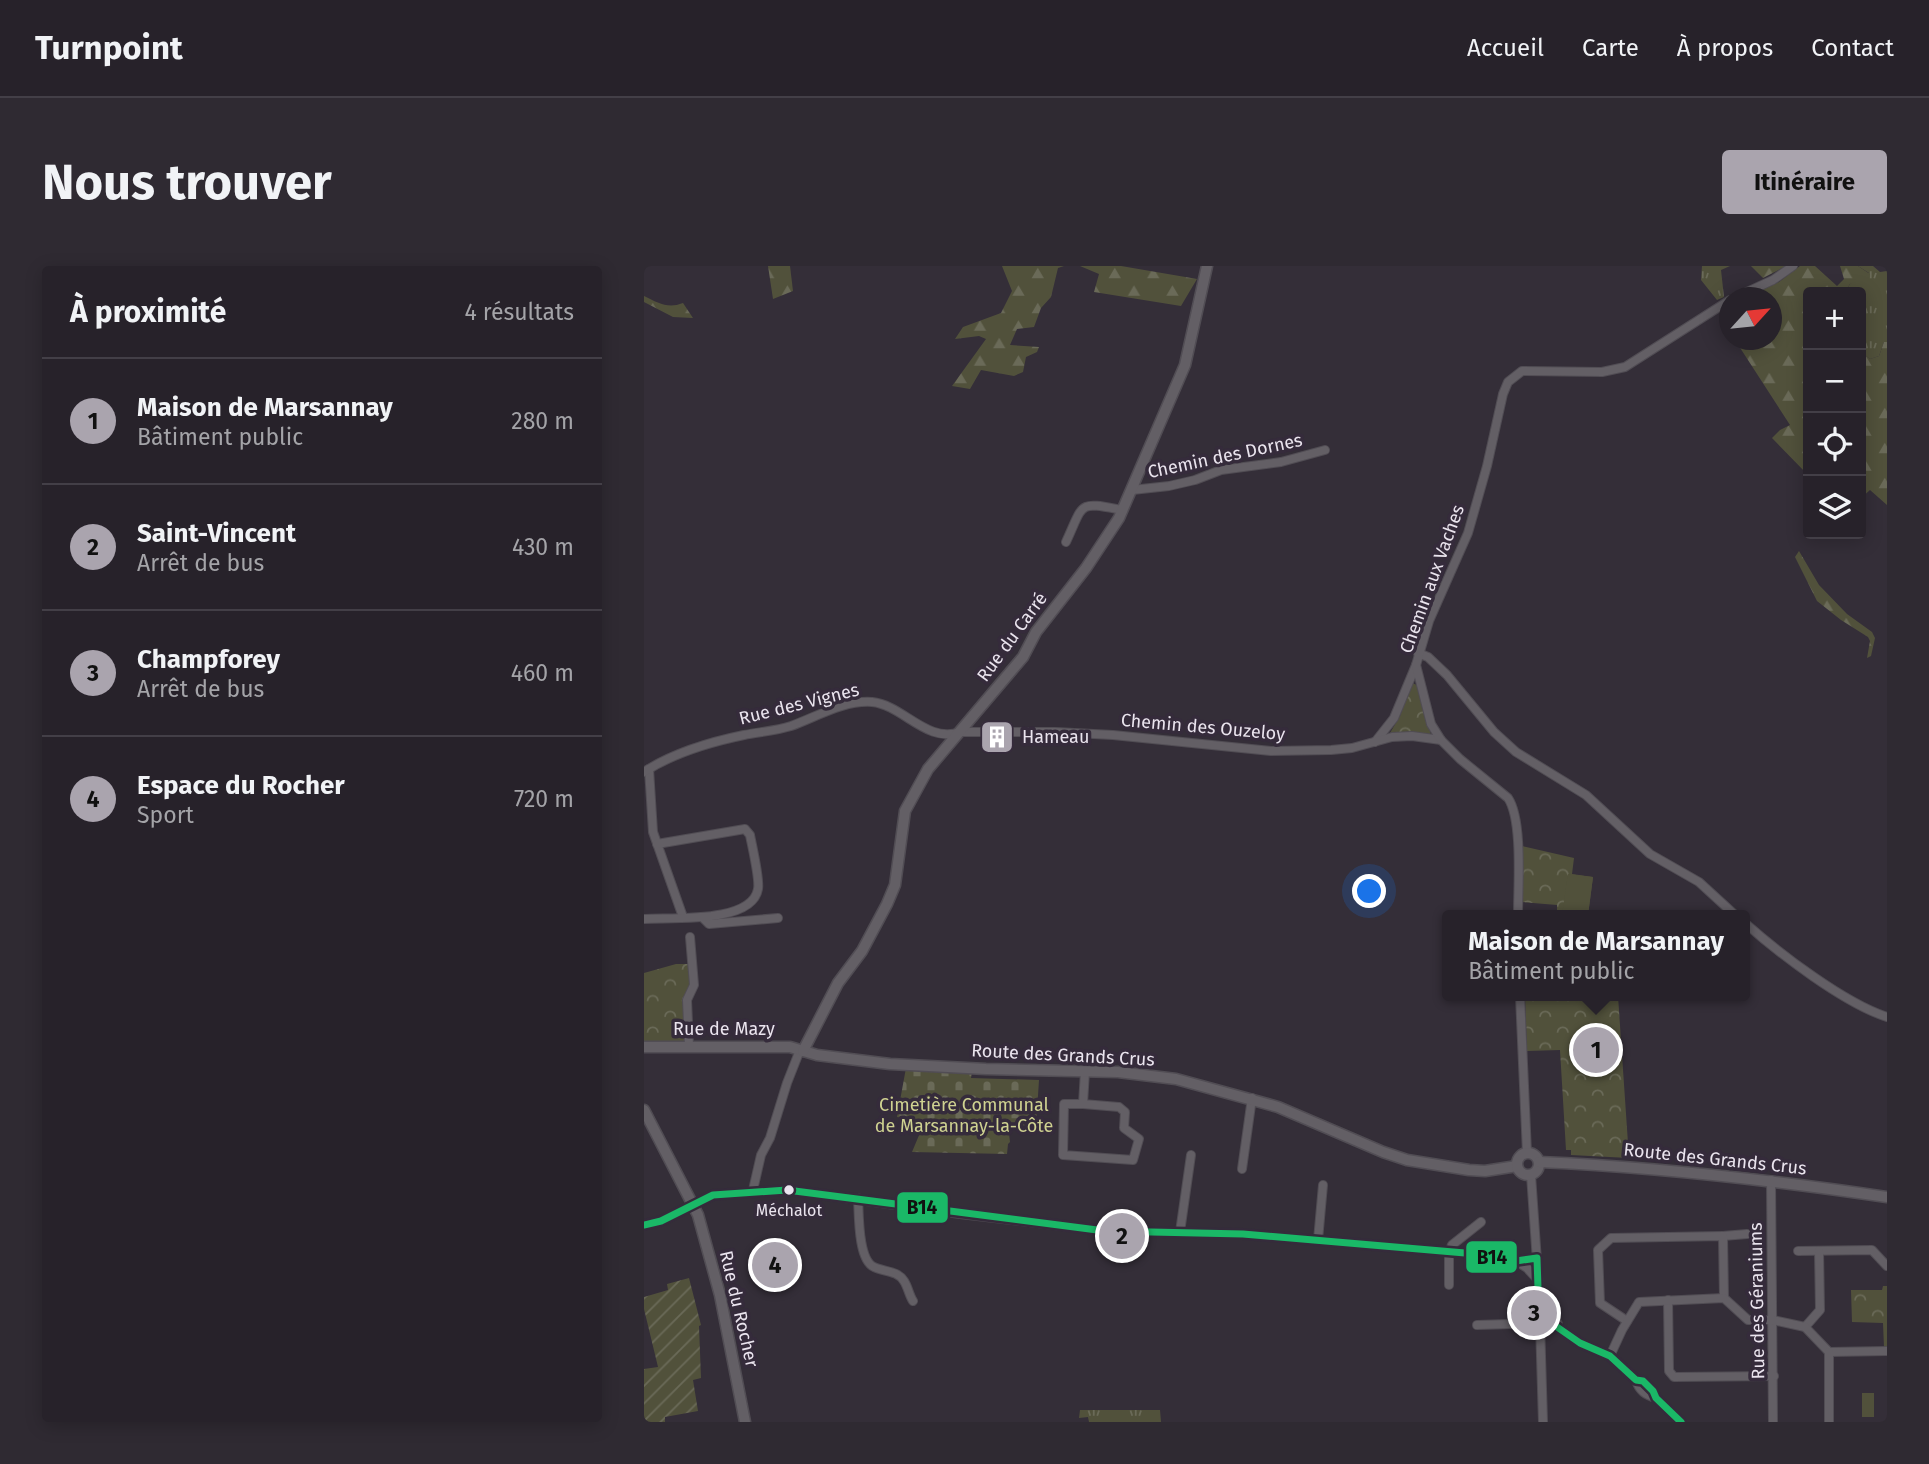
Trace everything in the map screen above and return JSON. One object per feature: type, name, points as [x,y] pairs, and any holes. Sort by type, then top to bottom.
[{"type":"main road","name":"Rue du Carré","points":[[802,1051],[838,984],[862,951],[887,904],[895,885],[905,811],[928,769],[1023,657],[1037,632],[1086,568],[1123,510],[1185,365],[1207,266]]},
{"type":"main road","name":"Rue de Mazy","points":[[644,1047],[775,1046],[802,1051]]},
{"type":"main road","name":"Route des Grands Crus","points":[[802,1051],[890,1064],[1085,1071],[1176,1079],[1252,1098],[1407,1160],[1440,1167],[1485,1171],[1517,1166]]},
{"type":"main road","name":"Rue du Rocher","points":[[644,1110],[694,1205],[717,1285],[745,1422]]},
{"type":"main road","points":[[1527,1153],[1534,1155],[1539,1162],[1536,1171],[1531,1175],[1523,1174],[1517,1166],[1519,1157],[1527,1153]]},
{"type":"main road","name":"Route des Grands Crus","points":[[1539,1162],[1637,1166],[1771,1180],[1887,1197]]},
{"type":"street","name":"Chemin aux Vaches","points":[[1758,287],[1793,266]]},
{"type":"street","name":"Chemin aux Vaches","points":[[1518,910],[1517,834],[1513,805],[1441,740],[1432,724],[1416,665],[1434,609],[1468,533],[1503,394],[1514,375],[1522,371],[1602,372],[1625,367],[1719,307]]},
{"type":"street","name":"Chemin des Dornes","points":[[1132,491],[1169,486],[1221,470],[1281,462],[1325,450]]},
{"type":"street","points":[[1066,541],[1081,508],[1089,504],[1123,510]]},
{"type":"street","points":[[1419,653],[1428,657],[1447,675],[1494,732],[1516,752],[1586,795],[1650,853],[1699,882],[1730,910]]},
{"type":"street","points":[[1375,742],[1394,718],[1416,665]]},
{"type":"street","name":"Rue des Vignes","points":[[646,771],[713,742],[790,726],[851,704],[876,702],[925,728],[951,735],[960,732]]},
{"type":"street","name":"Chemin des Ouzeloy","points":[[960,732],[1113,735],[1271,751],[1331,750],[1392,737],[1412,736],[1441,740]]},
{"type":"street","points":[[646,771],[653,832],[683,916]]},
{"type":"street","points":[[644,919],[720,916],[743,907],[754,898],[759,888],[750,835],[745,830],[657,844]]},
{"type":"street","points":[[703,918],[709,924],[778,918]]},
{"type":"street","points":[[1750,927],[1788,958],[1853,1002],[1868,1011],[1887,1017]]},
{"type":"street","points":[[689,1046],[687,1000],[694,985],[690,937]]},
{"type":"street","points":[[1520,1001],[1527,1153]]},
{"type":"street","points":[[753,1190],[761,1155],[771,1138],[787,1083],[802,1051]]},
{"type":"street","points":[[1083,1104],[1085,1071]]},
{"type":"street","points":[[1242,1169],[1252,1098]]},
{"type":"street","points":[[1064,1104],[1083,1104],[1119,1107],[1125,1112],[1124,1128],[1139,1139],[1133,1160],[1063,1155],[1064,1104]]},
{"type":"street","points":[[1180,1232],[1191,1155]]},
{"type":"street","points":[[1531,1175],[1541,1315],[1543,1422]]},
{"type":"street","name":"Rue des Géraniums","points":[[1771,1180],[1773,1422]]},
{"type":"street","points":[[1318,1240],[1323,1185]]},
{"type":"street","points":[[644,1225],[661,1221],[713,1195],[753,1190],[787,1190],[1105,1231],[1180,1232],[1318,1240],[1537,1262]]},
{"type":"street","points":[[858,1198],[859,1227],[867,1261],[871,1266],[889,1270],[902,1278],[912,1301]]},
{"type":"street","points":[[1449,1284],[1449,1252],[1452,1245],[1481,1222]]},
{"type":"street","points":[[1627,1321],[1603,1306],[1598,1299],[1598,1250],[1608,1239],[1747,1234]]},
{"type":"street","points":[[1723,1236],[1724,1298]]},
{"type":"street","points":[[1798,1251],[1872,1251],[1887,1266]]},
{"type":"street","points":[[1805,1327],[1820,1310],[1819,1251]]},
{"type":"street","points":[[1516,1261],[1527,1268],[1539,1286]]},
{"type":"street","points":[[1527,1268],[1537,1262]]},
{"type":"street","points":[[1610,1356],[1636,1304],[1642,1300],[1724,1298],[1748,1320],[1773,1320],[1805,1327],[1829,1352],[1829,1422]]},
{"type":"street","points":[[1668,1300],[1669,1371],[1674,1377],[1774,1376]]},
{"type":"street","points":[[1477,1325],[1541,1315],[1580,1343],[1610,1356],[1636,1380],[1646,1395],[1656,1398],[1681,1422]]},
{"type":"street","points":[[1829,1352],[1887,1351]]},
{"type":"green space","points":[[768,266],[790,266],[793,291],[773,299]]},
{"type":"green space","points":[[1002,266],[1064,266],[1058,268],[1051,297],[1041,308],[1034,327],[1017,329],[1010,345],[1039,347],[1037,352],[1026,357],[1023,372],[1014,376],[981,370],[970,389],[952,386],[986,339],[979,336],[955,339],[963,327],[1001,313],[1012,291]]},
{"type":"green space","points":[[1080,266],[1121,266],[1197,279],[1181,306],[1094,292],[1099,274]]},
{"type":"green space","points":[[1702,266],[1730,266],[1721,270],[1723,287],[1719,287],[1719,299],[1701,280]]},
{"type":"green space","points":[[1751,266],[1786,266],[1763,278]]},
{"type":"green space","points":[[1800,266],[1815,266],[1837,286],[1844,279],[1840,266],[1858,266],[1870,274],[1869,280],[1850,284],[1848,287],[1803,287],[1803,470],[1772,438],[1790,425],[1741,350],[1782,350],[1782,287],[1768,287]]},
{"type":"green space","points":[[1858,266],[1873,266],[1880,272],[1887,271],[1887,342],[1884,342],[1879,356],[1870,359],[1866,356],[1866,287],[1848,287],[1869,273]]},
{"type":"green space","points":[[644,296],[668,305],[683,303],[693,318],[673,317],[644,302]]},
{"type":"green space","points":[[1884,342],[1887,342],[1887,505],[1870,490],[1866,494],[1866,356],[1870,359],[1879,356]]},
{"type":"green space","points":[[1799,551],[1819,585],[1847,614],[1872,632],[1875,638],[1871,656],[1867,658],[1870,641],[1868,637],[1817,601],[1795,557]]},
{"type":"green space","points":[[1412,683],[1417,685],[1431,735],[1390,733],[1400,716]]},
{"type":"green space","points":[[1522,846],[1574,858],[1572,874],[1593,877],[1589,910],[1557,910],[1557,905],[1522,902]]},
{"type":"green space","points":[[1568,874],[1593,877],[1589,910],[1563,910]]},
{"type":"green space","points":[[676,964],[691,964],[692,989],[685,999],[688,1042],[644,1045],[644,973]]},
{"type":"green space","points":[[1525,1001],[1618,1001],[1629,1158],[1571,1155],[1571,1150],[1566,1150],[1560,1050],[1527,1051]]},
{"type":"green space","name":"Cimetière Communal de Marsannay-la-Côte","points":[[906,1068],[972,1072],[971,1078],[1039,1080],[1036,1126],[1008,1125],[1010,1142],[1007,1154],[912,1152],[925,1121],[897,1117]]},
{"type":"green space","points":[[689,1278],[701,1325],[701,1378],[693,1380],[698,1411],[665,1417],[665,1422],[644,1422],[644,1369],[658,1367],[644,1309],[644,1297],[668,1290],[667,1284]]},
{"type":"green space","points":[[1883,1286],[1887,1286],[1887,1347],[1884,1347],[1883,1323],[1852,1322],[1851,1290],[1882,1290]]},
{"type":"green space","points":[[1862,1393],[1874,1393],[1874,1417],[1862,1417]]},
{"type":"green space","points":[[1080,1410],[1160,1410],[1161,1422],[1089,1422],[1088,1417],[1079,1418]]},
{"type":"transit line","name":"B14","points":[[644,1225],[661,1221],[713,1195],[787,1190],[1105,1231],[1243,1234],[1465,1253],[1516,1261],[1537,1258],[1539,1318],[1547,1320],[1580,1343],[1610,1356],[1636,1380],[1643,1381],[1681,1422]]},
{"type":"place","name":"Hameau","points":[[997,737]]},
{"type":"place","name":"Maison de Marsannay","points":[[1596,1050]]},
{"type":"place","name":"Méchalot","points":[[789,1190]]},
{"type":"place","name":"Saint-Vincent","points":[[1122,1236]]},
{"type":"place","name":"Espace du Rocher","points":[[775,1265]]},
{"type":"place","name":"Champforey","points":[[1534,1313]]}]
